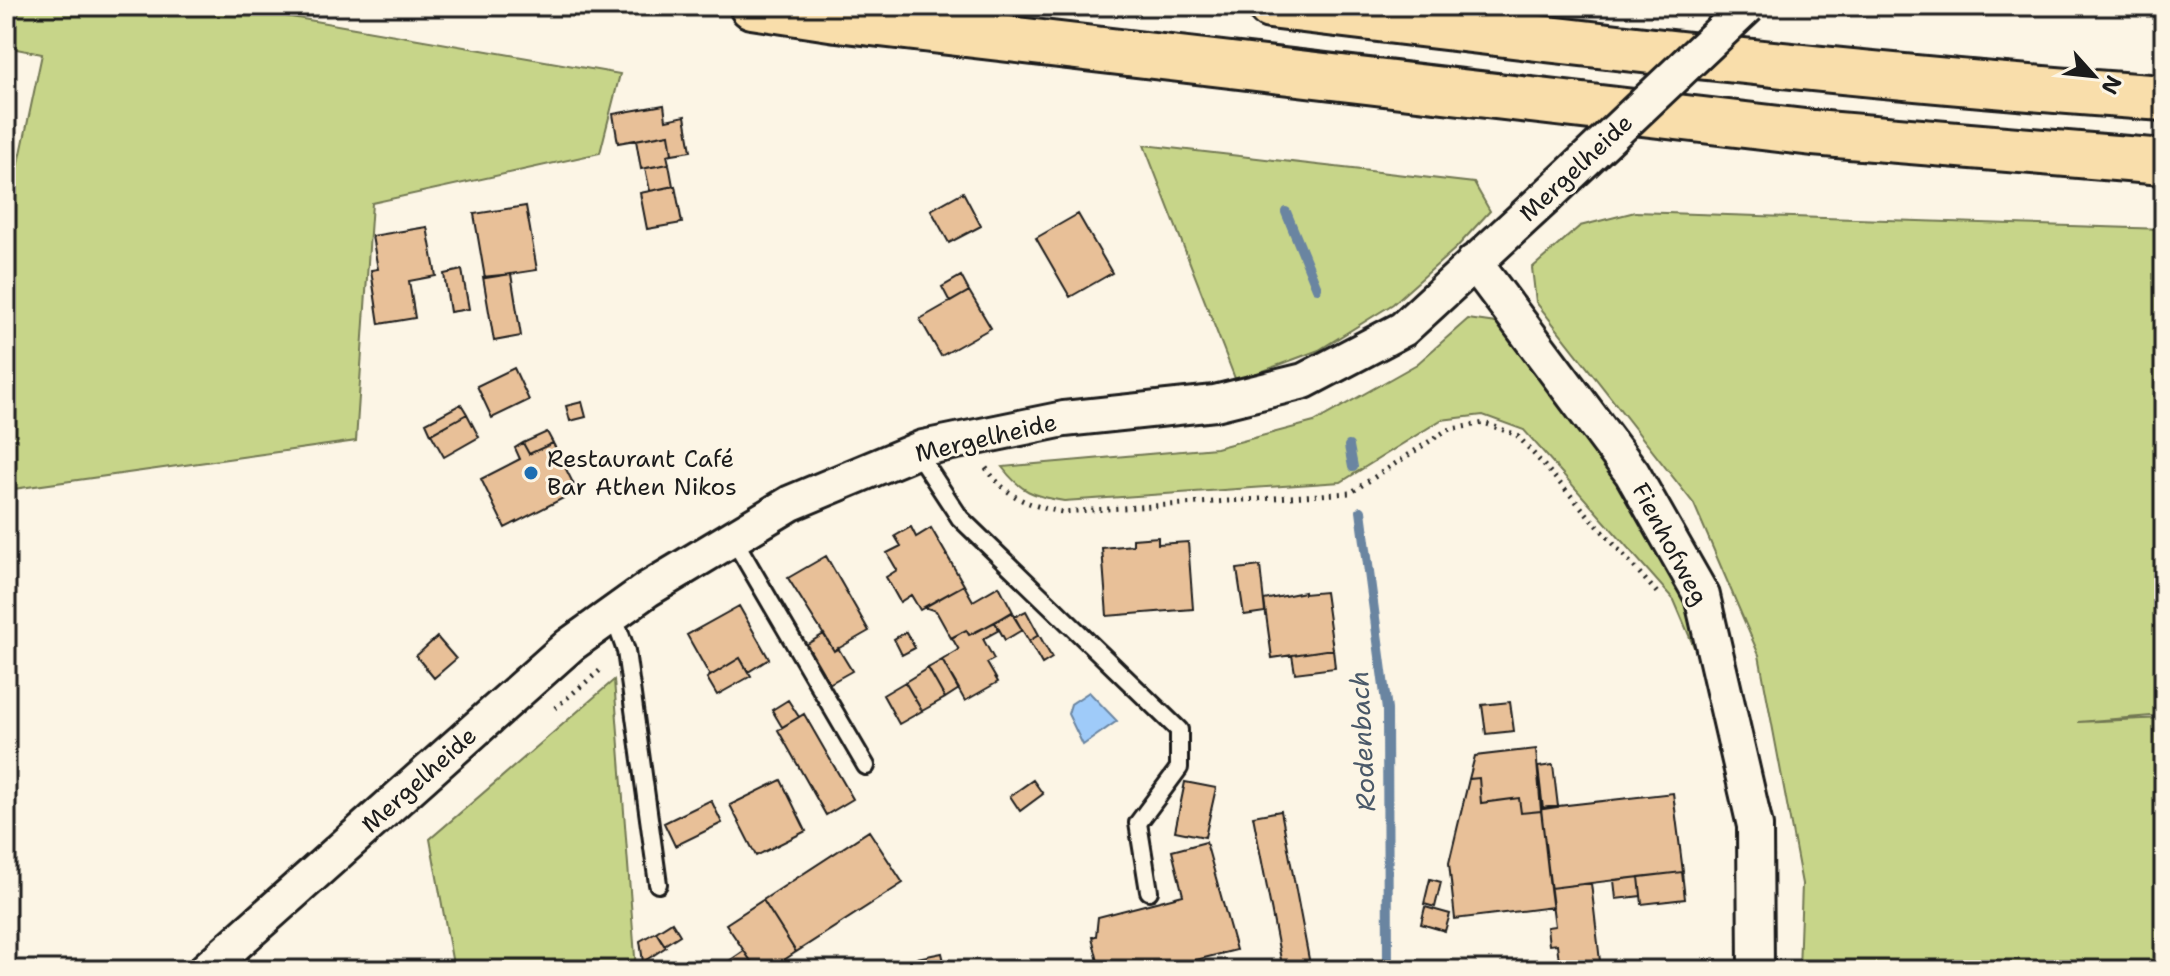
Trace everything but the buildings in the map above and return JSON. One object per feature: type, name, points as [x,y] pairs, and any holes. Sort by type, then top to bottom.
[{"type":"highway","points":[[752,6],[1813,133],[2164,162]]},
{"type":"highway","points":[[1270,6],[1616,48],[2021,89],[2164,98]]},
{"type":"street","name":"Mergelheide","points":[[206,970],[570,645],[648,589],[791,503],[916,451],[1064,419],[1215,403],[1304,381],[1403,329],[1748,6]]},
{"type":"street","name":"Fienhofweg","points":[[1474,262],[1632,473],[1702,596],[1755,826],[1756,970]]},
{"type":"lane","points":[[916,451],[960,518],[1179,730],[1179,768],[1138,823],[1149,891]]},
{"type":"lane","points":[[733,538],[866,766]]},
{"type":"lane","points":[[613,614],[626,651],[658,884]]},
{"type":"path","points":[[996,460],[980,461],[1000,487],[1030,505],[1062,512],[1350,493],[1447,430],[1484,423],[1517,435],[1666,602]]},
{"type":"path","points":[[544,718],[626,651]]},
{"type":"green space","points":[[6,6],[228,6],[620,74],[600,153],[372,203],[356,441],[6,490],[6,225],[42,54],[6,47]]},
{"type":"green space","points":[[1144,145],[1474,183],[1490,211],[1456,248],[1393,304],[1319,350],[1236,381]]},
{"type":"green space","points":[[1635,212],[2164,229],[2164,715],[2078,722],[2164,718],[2164,970],[1799,970],[1802,884],[1759,655],[1694,504],[1536,302],[1532,268],[1580,226]]},
{"type":"green space","points":[[1468,319],[1503,324],[1621,478],[1691,599],[1720,708],[1674,600],[1524,430],[1483,415],[1441,420],[1341,482],[1064,501],[1028,492],[1002,467],[1216,448],[1314,422],[1417,364]]},
{"type":"green space","points":[[614,680],[636,970],[454,970],[430,839]]},
{"type":"water","points":[[1089,692],[1117,721],[1083,745],[1068,714],[1071,704]]},
{"type":"waterway","name":"Rodenbach","points":[[1286,212],[1317,288]]},
{"type":"waterway","name":"Rodenbach","points":[[1349,446],[1353,467]]},
{"type":"waterway","name":"Rodenbach","points":[[1361,511],[1387,710],[1388,970]]},
{"type":"place","name":"Restaurant Café Bar Athen Nikos","points":[[531,473]]}]
